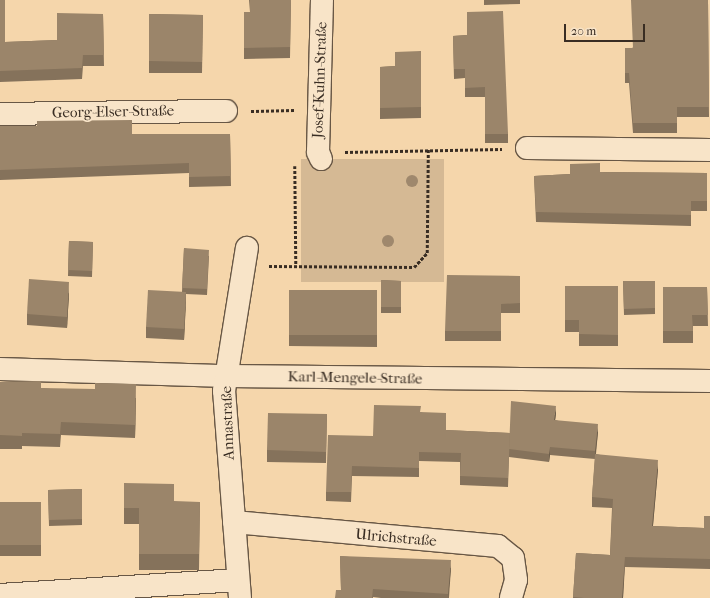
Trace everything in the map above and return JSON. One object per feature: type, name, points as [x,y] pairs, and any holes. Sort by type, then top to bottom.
[{"type":"street","name":"Josef-Kuhn-Straße","points":[[322,0],[318,152],[329,155]]},
{"type":"street","name":"Georg-Elser-Straße","points":[[0,114],[226,111]]},
{"type":"street","points":[[527,148],[710,150]]},
{"type":"street","name":"Annastraße","points":[[239,589],[224,391],[246,257]]},
{"type":"street","name":"Karl-Mengele-Straße","points":[[0,369],[227,376],[710,381]]},
{"type":"street","name":"Ulrichstraße","points":[[234,522],[498,546],[513,558],[516,580],[511,598]]},
{"type":"street","points":[[0,594],[239,589]]},
{"type":"path","points":[[226,111],[288,110]]},
{"type":"path","points":[[329,155],[428,149],[527,148]]},
{"type":"path","points":[[246,257],[296,266],[414,267],[427,253],[428,149]]},
{"type":"path","points":[[295,158],[296,266]]},
{"type":"shaded area","points":[[301,159],[444,159],[444,282],[301,282]]},
{"type":"building","points":[[0,0],[5,0],[5,42],[57,40],[57,13],[103,14],[104,55],[83,55],[82,68],[0,71]]},
{"type":"building","points":[[250,0],[291,0],[290,47],[244,48],[244,12],[250,12]]},
{"type":"building","points":[[631,0],[708,0],[709,107],[677,107],[677,123],[633,123],[629,73],[625,73],[625,48],[633,48]]},
{"type":"building","points":[[503,11],[508,134],[485,134],[485,87],[465,88],[465,69],[454,69],[453,36],[467,35],[467,12]]},
{"type":"building","points":[[149,14],[203,15],[202,62],[149,61]]},
{"type":"building","points":[[421,51],[421,107],[380,108],[380,67],[395,66],[395,52]]},
{"type":"building","points":[[132,120],[132,134],[230,134],[231,176],[189,177],[189,163],[0,170],[0,126],[37,126],[37,121]]},
{"type":"building","points":[[600,163],[600,172],[707,173],[707,201],[691,201],[691,215],[536,212],[534,176],[570,174],[570,164]]},
{"type":"building","points":[[69,241],[93,242],[92,271],[68,270]]},
{"type":"building","points":[[184,248],[209,250],[207,289],[182,288]]},
{"type":"building","points":[[447,275],[520,276],[520,303],[501,304],[501,331],[445,331]]},
{"type":"building","points":[[29,279],[69,282],[67,317],[27,314]]},
{"type":"building","points":[[381,280],[401,281],[401,307],[381,307]]},
{"type":"building","points":[[623,281],[655,281],[655,308],[624,309]]},
{"type":"building","points":[[565,286],[618,286],[618,335],[579,334],[579,320],[565,320]]},
{"type":"building","points":[[663,287],[707,287],[708,315],[692,315],[693,331],[663,331]]},
{"type":"building","points":[[148,290],[186,292],[184,329],[146,327]]},
{"type":"building","points":[[289,290],[377,290],[377,335],[289,335]]},
{"type":"building","points":[[41,381],[41,388],[95,389],[95,383],[136,384],[135,425],[61,422],[60,434],[22,433],[22,436],[0,435],[0,382]]},
{"type":"building","points":[[511,401],[556,406],[554,420],[598,424],[595,451],[550,447],[549,454],[509,449]]},
{"type":"building","points":[[374,405],[421,406],[420,412],[446,413],[446,430],[510,433],[508,478],[460,476],[461,453],[419,452],[419,468],[352,466],[351,492],[326,492],[328,435],[373,436]]},
{"type":"building","points":[[268,413],[327,414],[326,452],[267,450]]},
{"type":"building","points":[[595,454],[658,460],[652,526],[704,528],[704,516],[710,516],[710,559],[625,557],[622,598],[573,597],[576,553],[610,555],[613,499],[592,497]]},
{"type":"building","points":[[124,483],[174,484],[174,501],[200,502],[199,554],[139,554],[139,508],[124,508]]},
{"type":"building","points":[[82,489],[82,519],[49,520],[48,490]]},
{"type":"building","points":[[0,502],[41,502],[41,545],[0,545]]},
{"type":"building","points":[[340,556],[451,560],[448,594],[373,589],[372,598],[335,598],[336,590],[341,590]]}]
